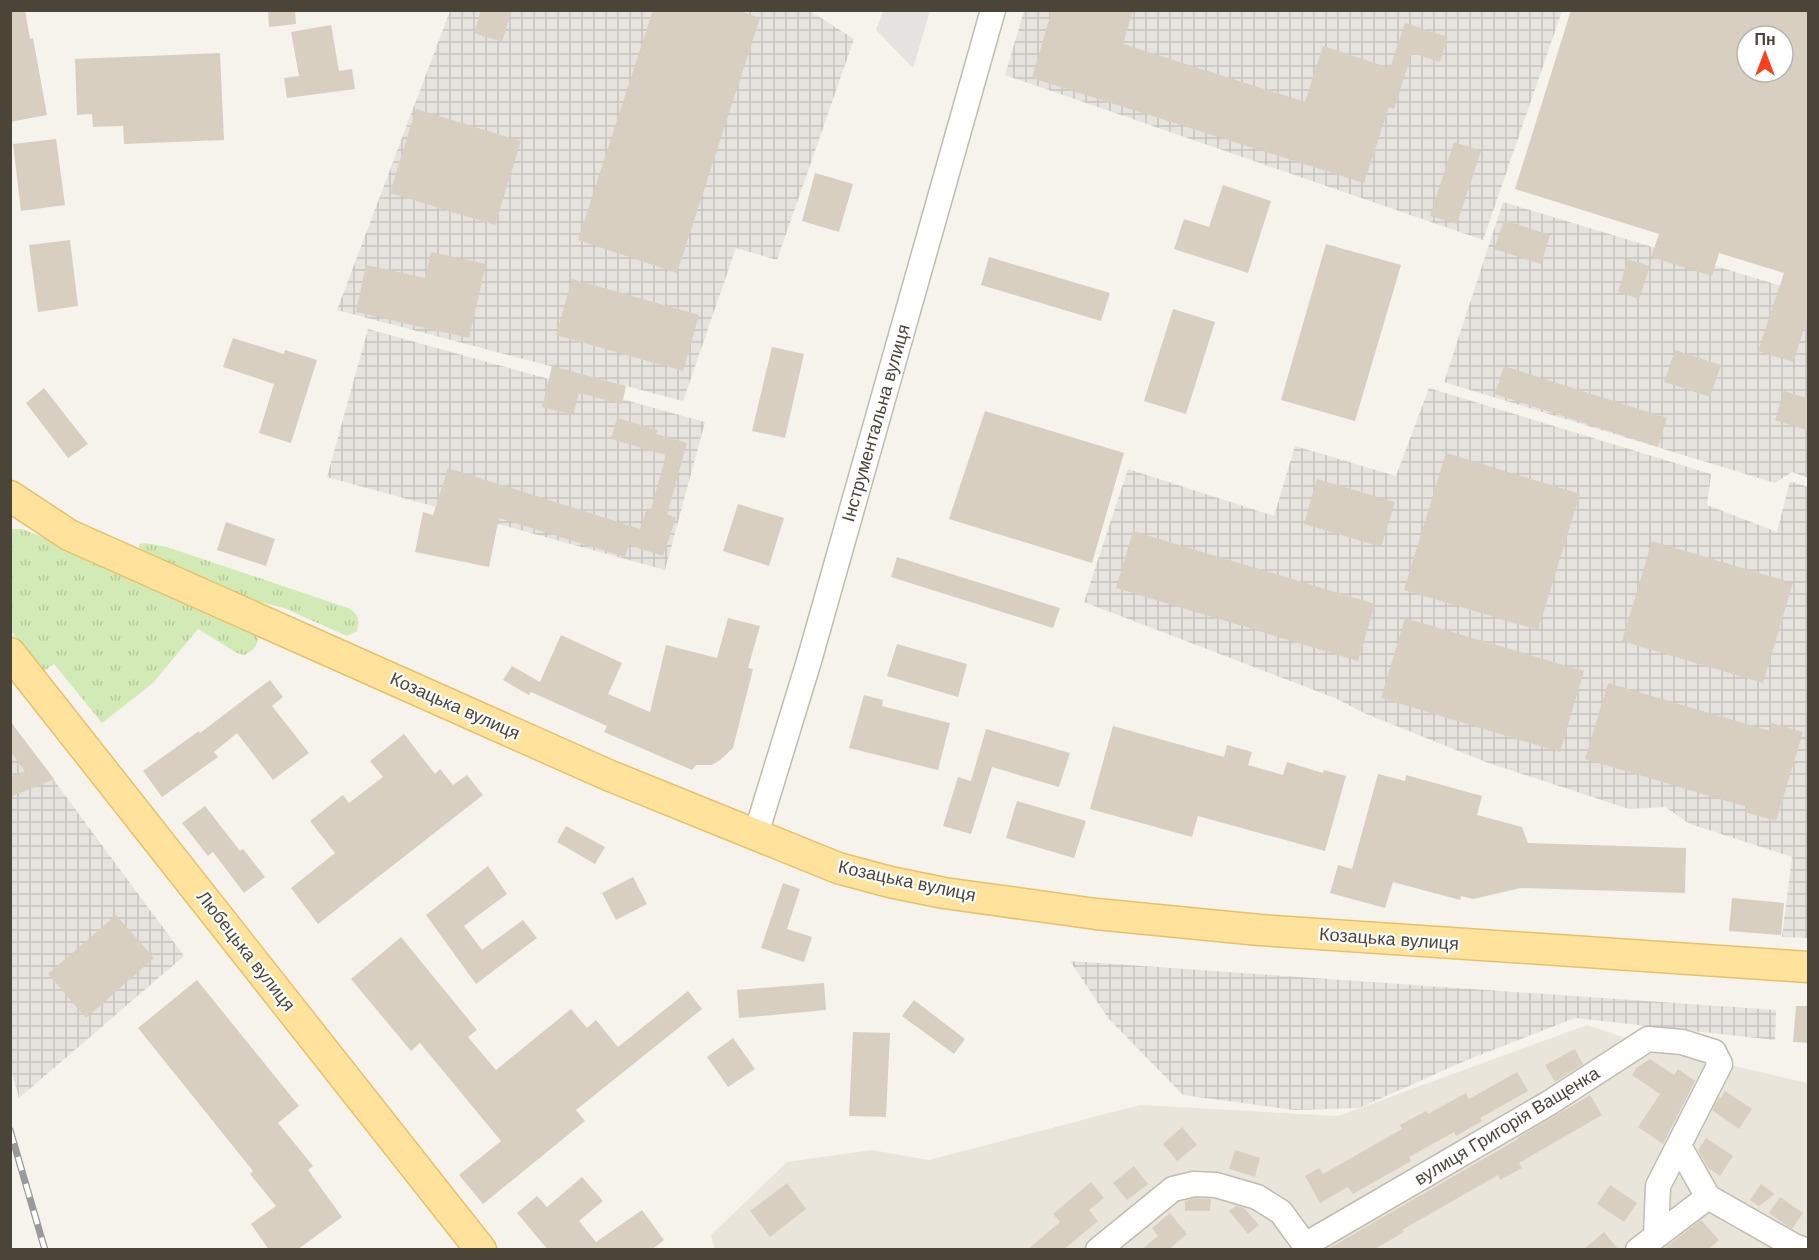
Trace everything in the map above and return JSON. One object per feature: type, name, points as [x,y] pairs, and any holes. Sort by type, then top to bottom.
[{"type":"main road","name":"Козацька вулиця","points":[[13,514],[56,528],[608,775],[838,868],[890,882],[944,893],[1096,914],[1260,930],[1809,967]]},
{"type":"main road","name":"Любецька вулиця","points":[[10,653],[481,1250]]},
{"type":"street","name":"Інструментальна вулиця","points":[[756,834],[809,661],[993,10]]},
{"type":"street","name":"вулиця Григорія Ващенка","points":[[1098,1250],[1173,1190],[1194,1184],[1216,1185],[1257,1197],[1281,1212],[1305,1247],[1549,1103],[1648,1039],[1682,1042],[1714,1052],[1720,1064],[1679,1146]]},
{"type":"street","points":[[1679,1146],[1708,1197],[1805,1250]]},
{"type":"street","points":[[1647,1242],[1658,1186],[1679,1146]]},
{"type":"street","points":[[1647,1242],[1708,1197]]},
{"type":"shaded area","points":[[450,11],[810,11],[854,39],[777,260],[736,248],[683,401],[337,310]]},
{"type":"shaded area","points":[[883,11],[930,11],[913,68],[876,30]]},
{"type":"shaded area","points":[[1024,11],[1562,11],[1483,240],[1005,75]]},
{"type":"shaded area","points":[[1503,202],[1808,294],[1808,478],[1792,472],[1775,483],[1444,382]]},
{"type":"shaded area","points":[[368,329],[705,422],[665,570],[327,477]]},
{"type":"shaded area","points":[[1429,388],[1711,474],[1707,505],[1777,532],[1790,481],[1808,487],[1808,938],[1782,937],[1792,857],[1690,824],[1665,807],[1629,809],[1486,762],[1364,713],[1335,698],[1084,602],[1128,469],[1274,516],[1295,446],[1396,476]]},
{"type":"shaded area","points":[[10,721],[184,956],[19,1098],[10,1066]]},
{"type":"shaded area","points":[[1070,961],[1776,1010],[1775,1040],[1575,1018],[1467,1060],[1359,1108],[1295,1110],[1183,1095],[1108,1018]]},
{"type":"shaded area","points":[[1587,1025],[1655,1048],[1808,1083],[1808,1249],[715,1250],[711,1235],[787,1162],[872,1150],[929,1160],[1140,1105],[1338,1116]]},
{"type":"green space","points":[[10,529],[22,529],[60,544],[255,629],[258,638],[257,645],[244,655],[198,629],[153,683],[102,723],[54,664],[44,671],[11,631]]},
{"type":"green space","points":[[139,544],[167,547],[348,608],[358,618],[357,631],[347,636],[284,608],[240,597],[140,551]]},
{"type":"building","points":[[10,10],[25,10],[30,39],[33,38],[47,115],[10,122]]},
{"type":"building","points":[[268,10],[295,10],[296,24],[269,27]]},
{"type":"building","points":[[481,10],[512,10],[502,42],[474,33]]},
{"type":"building","points":[[653,10],[737,10],[760,18],[677,273],[578,240]]},
{"type":"building","points":[[1052,10],[1133,10],[1123,44],[1305,102],[1323,46],[1390,68],[1405,23],[1448,37],[1440,62],[1412,53],[1394,109],[1389,107],[1364,183],[1032,78]]},
{"type":"building","points":[[1571,10],[1809,10],[1809,314],[1793,362],[1758,351],[1784,273],[1719,253],[1712,276],[1651,257],[1659,234],[1515,189]]},
{"type":"building","points":[[331,25],[339,71],[352,69],[355,89],[287,98],[284,78],[299,76],[291,32]]},
{"type":"building","points":[[220,53],[224,140],[124,144],[123,126],[93,127],[92,114],[77,115],[75,59]]},
{"type":"building","points":[[416,109],[521,141],[495,225],[390,193]]},
{"type":"building","points":[[56,139],[65,205],[21,211],[13,144]]},
{"type":"building","points":[[1454,142],[1481,151],[1457,224],[1430,216]]},
{"type":"building","points":[[815,173],[853,184],[839,232],[802,221]]},
{"type":"building","points":[[1223,185],[1271,201],[1248,273],[1174,249],[1184,219],[1209,227]]},
{"type":"building","points":[[1504,220],[1550,235],[1541,264],[1494,249]]},
{"type":"building","points":[[70,240],[78,306],[38,312],[29,245]]},
{"type":"building","points":[[1326,244],[1401,265],[1355,421],[1281,400]]},
{"type":"building","points":[[431,252],[486,264],[469,338],[356,312],[366,265],[425,278]]},
{"type":"building","points":[[989,257],[1110,293],[1101,321],[981,285]]},
{"type":"building","points":[[1628,259],[1650,266],[1639,299],[1618,292]]},
{"type":"building","points":[[572,279],[699,315],[683,371],[556,335]]},
{"type":"building","points":[[1173,309],[1215,322],[1186,414],[1144,401]]},
{"type":"building","points":[[233,338],[284,354],[285,350],[317,360],[291,443],[259,433],[274,384],[223,367]]},
{"type":"building","points":[[772,347],[804,354],[785,438],[752,431]]},
{"type":"building","points":[[1675,350],[1721,365],[1710,397],[1664,382]]},
{"type":"building","points":[[552,366],[626,386],[622,404],[579,393],[573,415],[542,407]]},
{"type":"building","points":[[1504,366],[1667,418],[1658,447],[1495,394]]},
{"type":"building","points":[[44,388],[88,444],[68,458],[26,403]]},
{"type":"building","points":[[1784,391],[1809,399],[1809,431],[1775,420]]},
{"type":"building","points":[[985,411],[1124,453],[1092,563],[949,519]]},
{"type":"building","points":[[617,418],[658,430],[656,434],[687,443],[667,514],[676,518],[663,556],[629,545],[625,557],[499,518],[489,567],[415,552],[423,512],[433,515],[448,468],[640,529],[647,508],[651,509],[666,455],[611,439]]},
{"type":"building","points":[[1446,453],[1580,494],[1538,630],[1404,590]]},
{"type":"building","points":[[1317,479],[1395,502],[1381,547],[1304,524]]},
{"type":"building","points":[[738,504],[784,518],[769,566],[723,551]]},
{"type":"building","points":[[226,522],[275,539],[266,566],[217,550]]},
{"type":"building","points":[[1133,531],[1375,604],[1358,661],[1116,588]]},
{"type":"building","points":[[1652,541],[1793,583],[1763,683],[1622,641]]},
{"type":"building","points":[[897,557],[1060,608],[1053,628],[891,577]]},
{"type":"building","points":[[728,618],[760,626],[748,668],[753,669],[733,748],[712,765],[696,765],[692,770],[604,732],[607,726],[531,692],[529,695],[503,680],[512,666],[540,682],[561,635],[622,663],[608,694],[650,712],[666,645],[717,658]]},
{"type":"building","points":[[1405,618],[1584,671],[1560,752],[1381,698]]},
{"type":"building","points":[[897,644],[967,664],[958,697],[887,676]]},
{"type":"building","points":[[270,680],[283,697],[272,706],[309,753],[273,780],[237,733],[214,752],[218,757],[162,797],[143,771],[199,731],[200,733]]},
{"type":"building","points":[[1608,683],[1770,731],[1772,723],[1803,732],[1776,821],[1745,812],[1747,807],[1585,759]]},
{"type":"building","points":[[864,695],[883,700],[882,706],[950,723],[938,770],[849,748]]},
{"type":"building","points":[[10,721],[54,779],[10,797],[10,777],[25,771],[10,751]]},
{"type":"building","points":[[1113,726],[1224,757],[1227,745],[1252,752],[1248,765],[1283,775],[1287,762],[1323,773],[1324,770],[1346,776],[1325,851],[1198,816],[1192,837],[1090,809]]},
{"type":"building","points":[[986,729],[1070,753],[1059,787],[992,767],[971,834],[943,826],[958,777],[971,781]]},
{"type":"building","points":[[404,734],[435,774],[440,769],[453,785],[467,775],[483,795],[318,924],[291,888],[335,853],[310,821],[343,795],[349,803],[383,777],[370,761]]},
{"type":"building","points":[[1378,774],[1405,781],[1406,775],[1482,796],[1477,815],[1522,827],[1528,843],[1686,848],[1685,893],[1521,888],[1473,899],[1461,896],[1460,900],[1393,882],[1385,908],[1330,893],[1338,865],[1352,869]]},
{"type":"building","points":[[1017,801],[1086,821],[1074,858],[1006,838]]},
{"type":"building","points":[[205,806],[240,851],[243,849],[265,877],[244,893],[213,852],[208,856],[182,823]]},
{"type":"building","points":[[566,826],[605,847],[595,864],[557,842]]},
{"type":"building","points":[[488,866],[507,894],[464,926],[482,950],[523,920],[537,938],[476,984],[426,915]]},
{"type":"building","points":[[633,877],[647,904],[616,920],[602,893]]},
{"type":"building","points":[[783,883],[800,889],[787,929],[812,937],[804,962],[761,948]]},
{"type":"building","points":[[1732,898],[1784,903],[1781,935],[1729,931]]},
{"type":"building","points":[[116,915],[154,958],[86,1018],[48,974]]},
{"type":"building","points":[[401,937],[477,1030],[468,1037],[496,1070],[571,1009],[587,1028],[596,1020],[618,1047],[688,991],[702,1009],[576,1110],[585,1121],[483,1204],[459,1175],[501,1141],[420,1043],[411,1051],[351,979]]},
{"type":"building","points":[[197,980],[299,1106],[278,1123],[313,1166],[308,1170],[342,1217],[297,1250],[269,1250],[251,1224],[276,1206],[250,1174],[253,1171],[138,1028]]},
{"type":"building","points":[[824,983],[826,1010],[739,1018],[737,990]]},
{"type":"building","points":[[914,1000],[965,1039],[954,1054],[902,1016]]},
{"type":"building","points":[[1796,1006],[1809,1006],[1809,1043],[1793,1042]]},
{"type":"building","points":[[853,1032],[890,1033],[886,1117],[849,1116]]},
{"type":"building","points":[[733,1038],[755,1069],[728,1087],[707,1057]]},
{"type":"building","points":[[1575,1049],[1583,1064],[1555,1082],[1545,1065]]},
{"type":"building","points":[[1650,1059],[1674,1075],[1678,1069],[1695,1081],[1663,1144],[1638,1127],[1660,1094],[1632,1075],[1637,1067]]},
{"type":"building","points":[[1517,1072],[1528,1091],[1480,1118],[1482,1121],[1456,1136],[1454,1132],[1409,1157],[1411,1161],[1353,1194],[1348,1187],[1320,1203],[1305,1176],[1319,1168],[1323,1174],[1402,1129],[1400,1125],[1426,1111],[1428,1114],[1466,1093],[1469,1099]]},
{"type":"building","points":[[1725,1091],[1752,1109],[1739,1129],[1712,1110]]},
{"type":"building","points":[[1590,1095],[1602,1115],[1519,1163],[1522,1168],[1500,1180],[1498,1175],[1402,1230],[1404,1232],[1373,1250],[1326,1250],[1518,1139]]},
{"type":"building","points":[[1182,1127],[1197,1145],[1177,1161],[1163,1144]]},
{"type":"building","points":[[1706,1138],[1733,1156],[1720,1176],[1708,1168],[1698,1150]]},
{"type":"building","points":[[1235,1150],[1260,1158],[1255,1177],[1229,1169]]},
{"type":"building","points":[[1134,1166],[1148,1184],[1127,1200],[1113,1183]]},
{"type":"building","points":[[582,1177],[603,1201],[579,1221],[596,1242],[642,1210],[664,1240],[651,1250],[548,1250],[517,1213],[537,1196],[547,1207]]},
{"type":"building","points":[[1091,1182],[1104,1198],[1089,1210],[1098,1221],[1063,1250],[1027,1250],[1060,1222],[1053,1214]]},
{"type":"building","points":[[787,1183],[806,1209],[770,1237],[750,1211]]},
{"type":"building","points":[[1761,1184],[1775,1194],[1759,1206],[1750,1200]]},
{"type":"building","points":[[1610,1185],[1637,1203],[1624,1222],[1597,1204]]},
{"type":"building","points":[[1780,1197],[1803,1213],[1792,1229],[1769,1213]]},
{"type":"building","points":[[1195,1198],[1211,1199],[1210,1211],[1185,1211],[1185,1201]]},
{"type":"building","points":[[1236,1206],[1244,1208],[1259,1225],[1248,1234],[1229,1211]]},
{"type":"building","points":[[1170,1213],[1187,1234],[1168,1250],[1141,1250],[1158,1236],[1152,1228]]},
{"type":"building","points":[[1701,1220],[1719,1240],[1708,1250],[1662,1250]]},
{"type":"building","points":[[1604,1232],[1619,1250],[1583,1250]]},
{"type":"railway","points":[[10,1130],[45,1250]]}]
